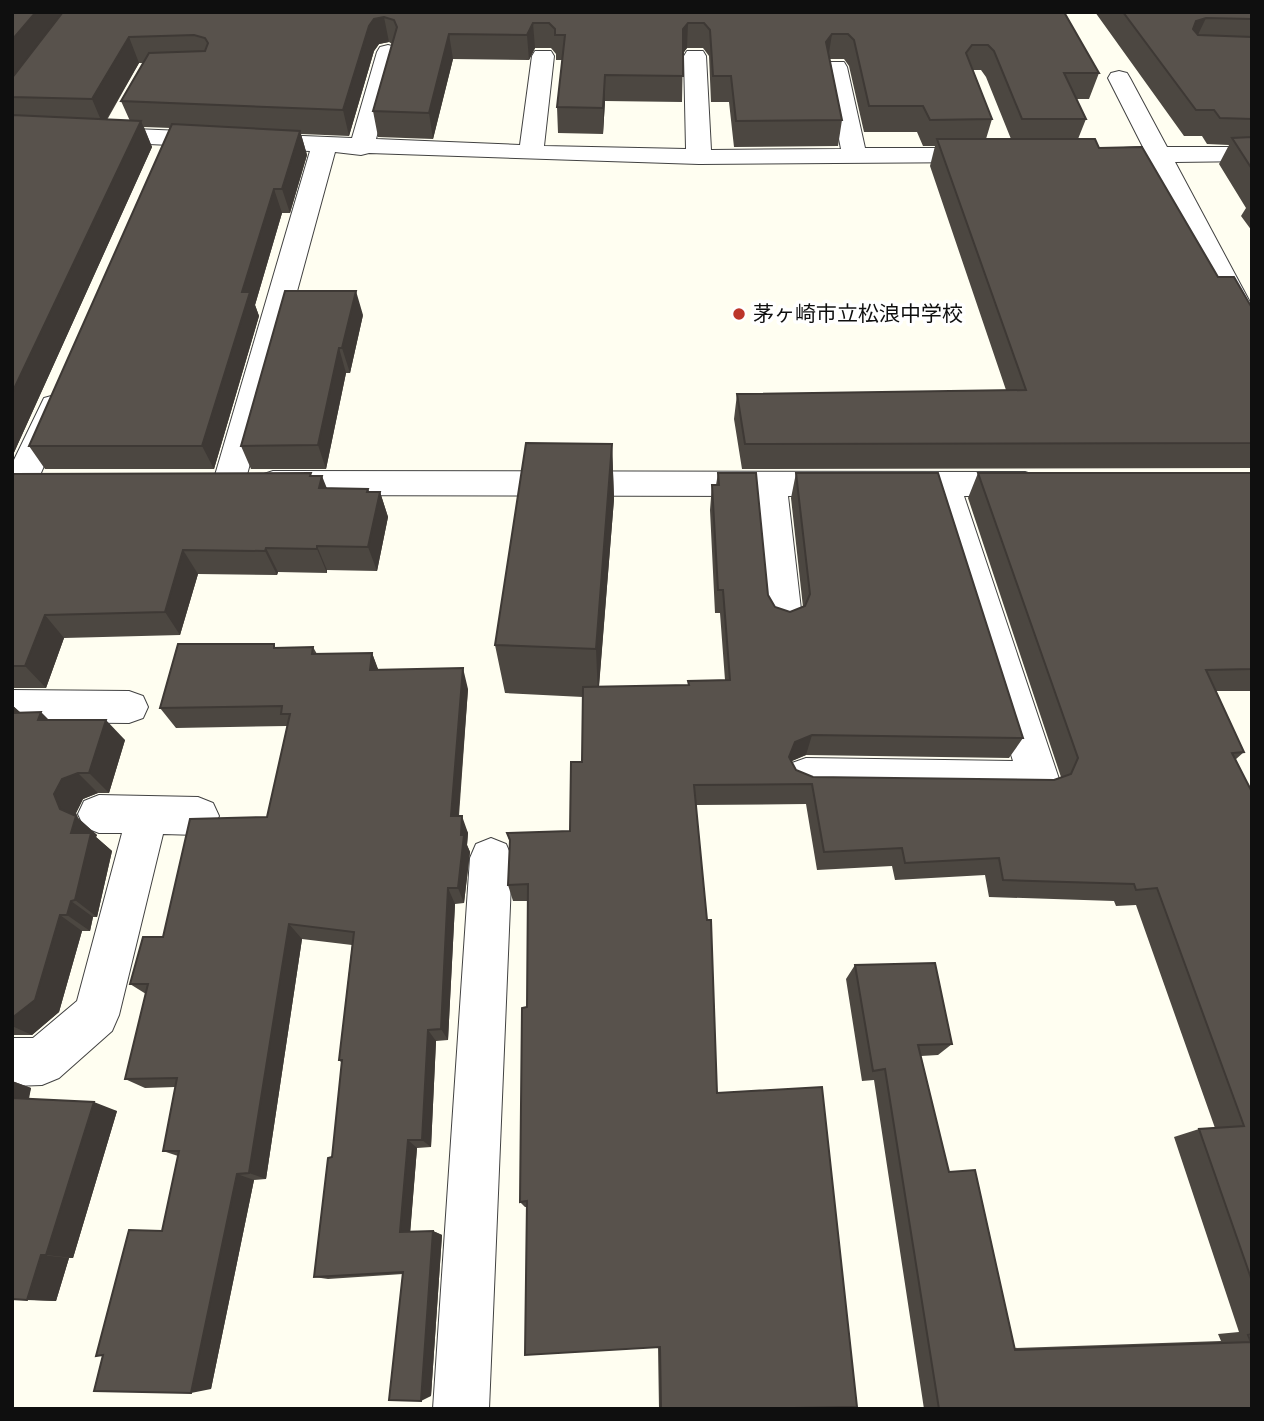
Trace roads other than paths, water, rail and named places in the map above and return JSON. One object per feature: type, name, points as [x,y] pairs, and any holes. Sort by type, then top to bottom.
[{"type":"street","points":[[360,148],[388,52]]},
{"type":"street","points":[[531,153],[543,56]]},
{"type":"street","points":[[695,56],[699,157]]},
{"type":"street","points":[[836,67],[855,157]]},
{"type":"street","points":[[1119,78],[1156,154],[1252,334]]},
{"type":"street","points":[[12,131],[120,124],[167,150],[324,146],[699,157],[1003,155],[993,129]]},
{"type":"street","points":[[324,146],[215,483],[1056,484]]},
{"type":"street","points":[[1073,155],[1252,154]]},
{"type":"street","points":[[23,488],[63,385]]},
{"type":"street","points":[[770,484],[785,618]]},
{"type":"street","points":[[806,776],[1038,779],[944,484]]},
{"type":"street","points":[[12,706],[128,707]]},
{"type":"street","points":[[99,814],[198,816]]},
{"type":"street","points":[[12,1062],[43,1061],[96,1015],[147,815]]},
{"type":"street","points":[[461,1409],[491,858]]},
{"type":"place","name":"茅ヶ崎市立松浪中学校","points":[[739,314]]}]
